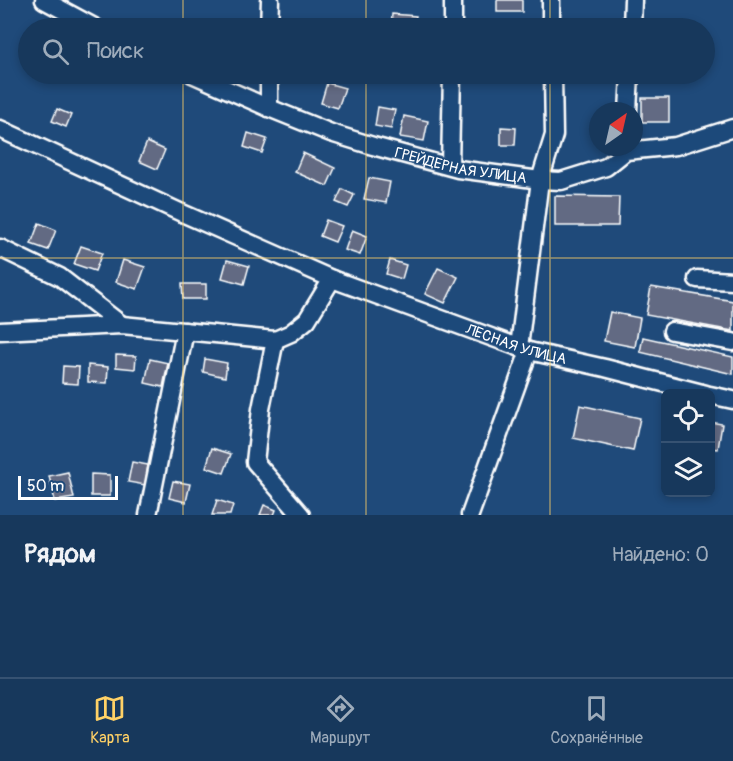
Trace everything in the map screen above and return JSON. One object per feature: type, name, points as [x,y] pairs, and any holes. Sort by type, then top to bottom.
[{"type":"street","points":[[44,0],[77,18]]},
{"type":"street","points":[[269,18],[270,0]]},
{"type":"street","points":[[453,0],[453,18]]},
{"type":"street","points":[[551,0],[551,18]]},
{"type":"street","points":[[632,18],[633,0]]},
{"type":"street","name":"ГРЕЙДЕРНАЯ УЛИЦА","points":[[215,84],[331,133],[458,169],[561,181],[606,166],[618,156]]},
{"type":"street","points":[[269,84],[269,108]]},
{"type":"street","points":[[450,166],[452,84]]},
{"type":"street","points":[[470,515],[524,349],[540,180],[554,135],[553,84]]},
{"type":"street","points":[[628,102],[629,84]]},
{"type":"street","name":"ГРЕЙДЕРНАЯ УЛИЦА","points":[[643,148],[676,146],[733,128]]},
{"type":"street","name":"ЛЕСНАЯ УЛИЦА","points":[[0,129],[332,279],[524,349],[690,389]]},
{"type":"street","points":[[0,248],[60,277],[122,325]]},
{"type":"street","points":[[0,331],[122,325],[274,340],[291,333],[307,320],[332,279]]},
{"type":"street","points":[[697,279],[733,280]]},
{"type":"street","points":[[148,515],[185,331]]},
{"type":"street","points":[[672,331],[733,342]]},
{"type":"street","points":[[274,340],[261,409],[255,462],[301,515]]},
{"type":"street","points":[[715,396],[733,400]]},
{"type":"building","points":[[497,0],[522,0],[522,12],[497,12]]},
{"type":"building","points":[[392,14],[416,16],[416,18],[392,18]]},
{"type":"building","points":[[327,84],[345,88],[338,108],[321,103]]},
{"type":"building","points":[[642,98],[669,98],[669,122],[643,122]]},
{"type":"building","points":[[378,107],[395,110],[391,129],[375,126]]},
{"type":"building","points":[[57,109],[71,115],[66,127],[52,121]]},
{"type":"building","points":[[404,116],[428,121],[424,141],[400,137]]},
{"type":"building","points":[[501,127],[516,128],[515,145],[501,145]]},
{"type":"building","points":[[248,133],[267,139],[262,153],[244,147]]},
{"type":"building","points":[[147,142],[165,150],[157,169],[139,161]]},
{"type":"building","points":[[303,153],[335,168],[327,186],[295,172]]},
{"type":"building","points":[[369,178],[390,182],[386,203],[364,199]]},
{"type":"building","points":[[342,189],[354,195],[348,207],[336,202]]},
{"type":"building","points":[[555,196],[619,197],[618,226],[555,226]]},
{"type":"building","points":[[326,220],[342,226],[335,242],[320,236]]},
{"type":"building","points":[[39,223],[56,230],[48,250],[31,244]]},
{"type":"building","points":[[352,230],[367,236],[360,255],[345,250]]},
{"type":"building","points":[[81,246],[102,253],[95,271],[74,264]]},
{"type":"building","points":[[123,260],[145,267],[137,289],[116,282]]},
{"type":"building","points":[[227,260],[249,266],[244,284],[222,278]]},
{"type":"building","points":[[390,260],[406,265],[402,279],[386,274]]},
{"type":"building","points":[[438,268],[458,277],[445,303],[425,294]]},
{"type":"building","points":[[182,284],[206,284],[206,299],[183,299]]},
{"type":"building","points":[[651,287],[733,301],[733,331],[646,315]]},
{"type":"building","points":[[610,312],[640,318],[635,347],[604,341]]},
{"type":"building","points":[[643,337],[733,357],[733,374],[640,352]]},
{"type":"building","points":[[116,355],[136,356],[135,369],[116,367]]},
{"type":"building","points":[[150,359],[168,363],[163,387],[145,383]]},
{"type":"building","points":[[205,359],[227,363],[225,377],[203,372]]},
{"type":"building","points":[[88,365],[108,367],[107,383],[88,382]]},
{"type":"building","points":[[63,366],[79,367],[78,384],[62,383]]},
{"type":"building","points":[[580,405],[640,418],[633,451],[573,438]]},
{"type":"building","points":[[715,423],[722,424],[718,449],[715,449]]},
{"type":"building","points":[[212,448],[231,454],[224,473],[206,467]]},
{"type":"building","points":[[132,462],[148,465],[145,485],[128,482]]},
{"type":"building","points":[[68,472],[74,498],[55,501],[49,476]]},
{"type":"building","points":[[91,474],[110,475],[110,496],[91,496]]},
{"type":"building","points":[[173,481],[190,484],[186,502],[169,498]]},
{"type":"building","points":[[217,500],[233,505],[230,515],[212,515]]},
{"type":"building","points":[[264,505],[276,510],[274,515],[260,515]]}]
